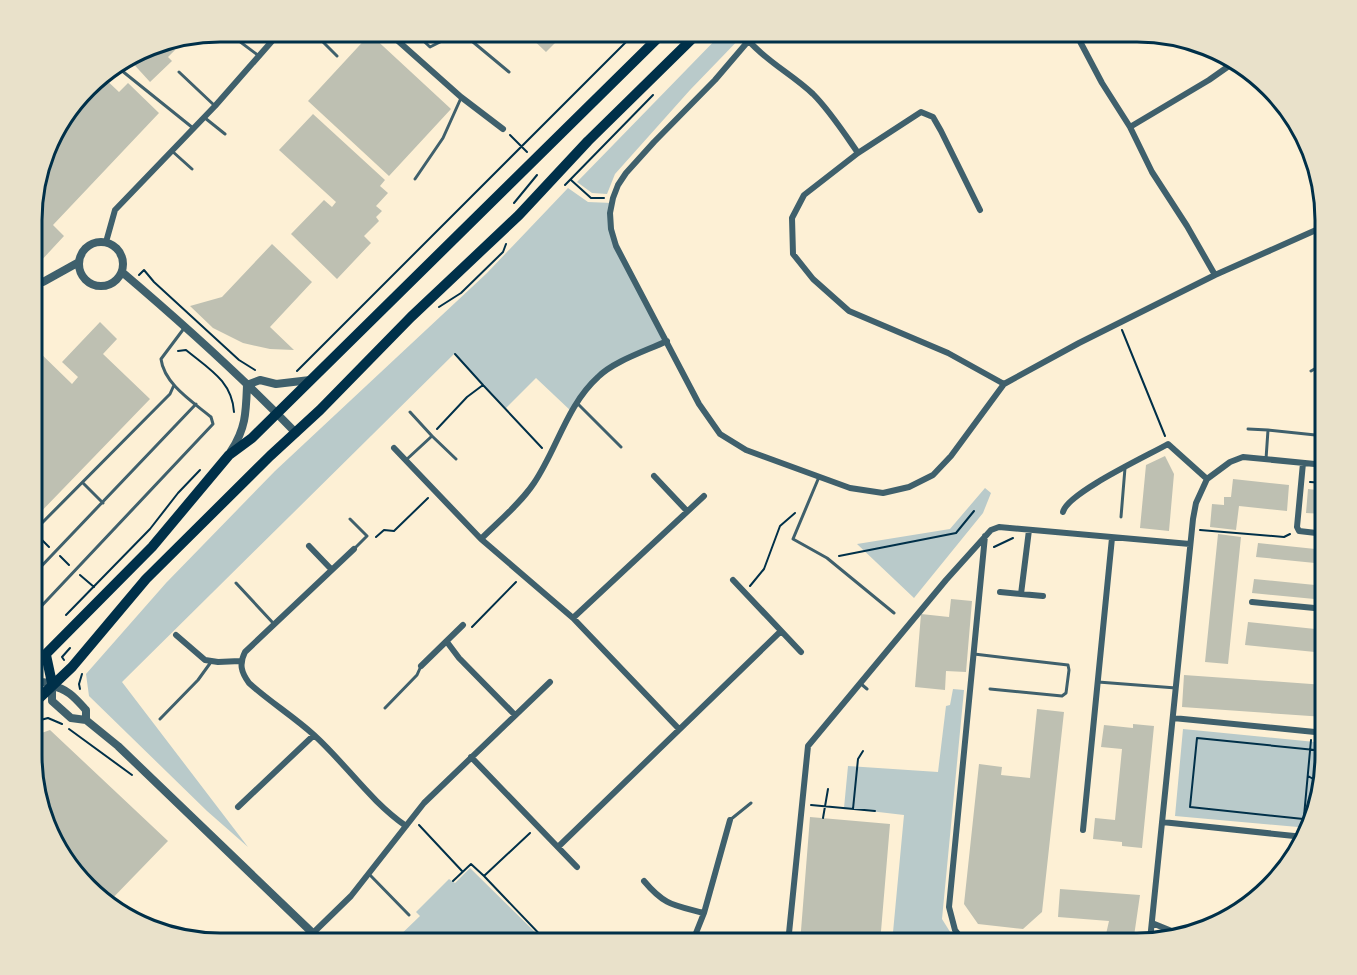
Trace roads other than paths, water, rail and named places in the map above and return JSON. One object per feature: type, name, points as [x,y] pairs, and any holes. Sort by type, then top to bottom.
[{"type":"highway","points":[[42,659],[152,547],[229,455],[252,438],[654,42]]},
{"type":"highway","points":[[42,695],[72,667],[146,579],[411,317],[519,214],[588,141],[689,42]]},
{"type":"highway","points":[[46,655],[52,685]]},
{"type":"street","points":[[106,242],[115,210],[215,106],[271,42]]},
{"type":"street","points":[[399,42],[461,97],[503,129]]},
{"type":"street","points":[[746,42],[715,80],[626,173],[613,198],[611,229],[616,246],[699,404],[720,434],[746,450],[850,488],[883,493],[909,487],[933,475],[951,456],[1004,384],[1078,343],[1215,275],[1315,230]]},
{"type":"street","points":[[750,42],[760,54],[813,94],[858,153]]},
{"type":"street","points":[[1080,42],[1102,83],[1130,127],[1152,172],[1215,275]]},
{"type":"street","points":[[1130,127],[1227,67]]},
{"type":"street","points":[[980,210],[957,160],[933,117],[921,112],[858,153],[804,195],[792,218],[793,254],[813,279],[849,311],[948,353],[1004,384]]},
{"type":"street","points":[[106,242],[121,252],[123,272],[110,285],[94,285],[87,281],[81,273],[79,262],[84,250],[90,245],[106,242]]},
{"type":"street","points":[[42,282],[79,262]]},
{"type":"street","points":[[123,272],[185,326],[296,433]]},
{"type":"street","points":[[481,540],[535,482],[577,403],[588,387],[600,375],[667,341]]},
{"type":"street","points":[[247,385],[260,380],[276,384],[310,380]]},
{"type":"street","points":[[229,455],[241,435],[247,406],[247,385]]},
{"type":"street","points":[[1063,512],[1064,507],[1077,495],[1168,444],[1207,479]]},
{"type":"street","points":[[394,448],[481,540],[573,618],[679,729]]},
{"type":"street","points":[[1151,932],[1196,503],[1207,479],[1230,462],[1243,457],[1315,464]]},
{"type":"street","points":[[1303,463],[1297,527],[1299,531],[1315,533]]},
{"type":"street","points":[[654,476],[687,511]]},
{"type":"street","points":[[573,618],[704,496]]},
{"type":"street","points":[[789,933],[808,746],[991,530],[999,527],[1190,544]]},
{"type":"street","points":[[1021,594],[1029,530]]},
{"type":"street","points":[[957,933],[949,908],[985,536]]},
{"type":"street","points":[[1083,830],[1112,538]]},
{"type":"street","points":[[309,546],[332,569]]},
{"type":"street","points":[[354,549],[245,652],[240,661],[249,683],[314,735],[392,817],[406,826]]},
{"type":"street","points":[[734,580],[801,652]]},
{"type":"street","points":[[1000,592],[1043,596]]},
{"type":"street","points":[[1252,602],[1315,608]]},
{"type":"street","points":[[421,666],[463,625]]},
{"type":"street","points":[[558,847],[781,631]]},
{"type":"street","points":[[176,635],[205,660],[240,661]]},
{"type":"street","points":[[447,642],[459,658],[515,716]]},
{"type":"street","points":[[42,682],[64,688],[86,710],[86,720]]},
{"type":"street","points":[[52,685],[52,701],[71,718],[86,720],[145,771],[313,933],[351,896],[424,803],[550,682]]},
{"type":"street","points":[[1173,718],[1315,732]]},
{"type":"street","points":[[238,807],[314,735]]},
{"type":"street","points":[[471,757],[577,867]]},
{"type":"street","points":[[696,933],[704,913],[730,820]]},
{"type":"street","points":[[1162,822],[1296,836]]},
{"type":"street","points":[[644,882],[658,897],[704,913]]},
{"type":"street","points":[[1152,923],[1168,930]]},
{"type":"lane","points":[[240,42],[259,56]]},
{"type":"lane","points":[[322,42],[337,57]]},
{"type":"lane","points":[[425,42],[430,47],[440,42]]},
{"type":"lane","points":[[472,42],[510,72]]},
{"type":"lane","points":[[123,72],[194,128]]},
{"type":"lane","points":[[179,72],[215,106]]},
{"type":"lane","points":[[415,179],[443,138],[461,97]]},
{"type":"lane","points":[[204,117],[225,134]]},
{"type":"lane","points":[[172,151],[192,170]]},
{"type":"lane","points":[[42,605],[213,424],[211,417],[174,385],[162,368],[161,359],[185,326]]},
{"type":"lane","points":[[1311,371],[1315,369]]},
{"type":"lane","points":[[42,523],[170,394],[174,385]]},
{"type":"lane","points":[[577,403],[621,447]]},
{"type":"lane","points":[[42,566],[196,404]]},
{"type":"lane","points":[[410,412],[456,459]]},
{"type":"lane","points":[[1248,429],[1315,435]]},
{"type":"lane","points":[[1266,459],[1268,430]]},
{"type":"lane","points":[[406,460],[432,436]]},
{"type":"lane","points":[[1121,517],[1125,468]]},
{"type":"lane","points":[[820,476],[793,539],[827,558],[894,613]]},
{"type":"lane","points":[[83,483],[103,503]]},
{"type":"lane","points":[[350,519],[367,536],[354,549]]},
{"type":"lane","points":[[236,583],[274,624]]},
{"type":"lane","points":[[974,654],[1068,665],[1066,693],[1062,696],[990,689]]},
{"type":"lane","points":[[160,719],[198,680],[212,661]]},
{"type":"lane","points":[[385,708],[417,675],[421,666]]},
{"type":"lane","points":[[1098,682],[1176,688]]},
{"type":"lane","points":[[860,683],[867,689]]},
{"type":"lane","points":[[730,820],[751,802]]},
{"type":"lane","points":[[369,874],[409,915]]}]
